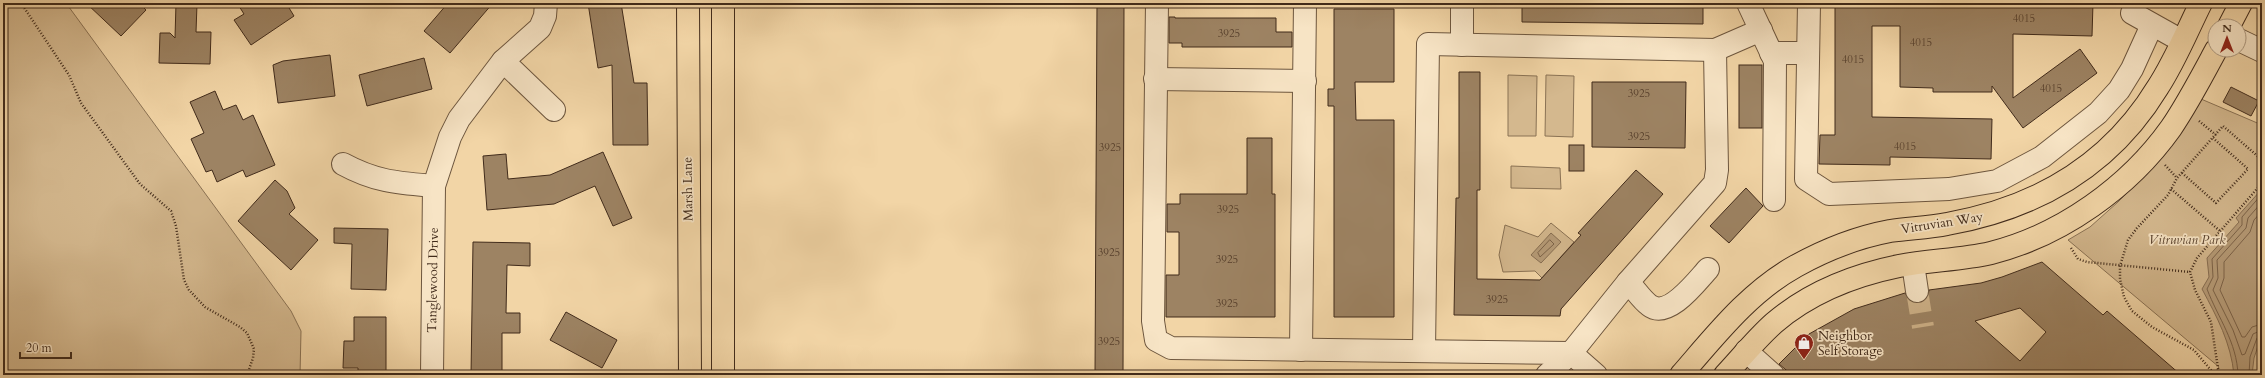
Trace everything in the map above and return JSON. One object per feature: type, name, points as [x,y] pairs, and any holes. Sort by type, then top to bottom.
[{"type":"main road","name":"Marsh Lane","points":[[688,3],[690,375]]},
{"type":"main road","points":[[723,3],[723,375]]},
{"type":"main road","name":"Vitruvian Way","points":[[1681,375],[1722,328],[1760,291],[1795,266],[1838,246],[1863,238],[1889,232],[1945,225],[1984,217],[2026,203],[2064,182],[2085,167],[2126,131],[2144,109],[2159,86],[2201,3]]},
{"type":"main road","points":[[2233,18],[2241,3]]},
{"type":"main road","points":[[1725,375],[1774,323],[1806,301],[1836,285],[1913,264],[1991,253],[2038,236],[2079,214],[2125,180],[2152,152],[2170,128],[2211,58]]},
{"type":"main road","points":[[2144,109],[2170,128]]},
{"type":"main road","points":[[688,156],[722,158]]},
{"type":"street","name":"Tanglewood Drive","points":[[432,375],[434,186],[450,138],[459,119],[503,61],[540,28],[545,16],[546,3]]},
{"type":"street","points":[[1157,3],[1153,321],[1156,340],[1172,348],[1571,353],[1596,375]]},
{"type":"street","points":[[1301,350],[1305,3]]},
{"type":"street","points":[[1462,3],[1462,45]]},
{"type":"street","points":[[1748,3],[1775,61],[1774,200]]},
{"type":"street","points":[[1809,3],[1806,179],[1828,194],[1949,189],[1997,181],[2042,157],[2098,113],[2119,90],[2132,69],[2152,25]]},
{"type":"street","points":[[2132,13],[2182,42]]},
{"type":"street","points":[[1424,351],[1428,44],[1715,50],[1761,30]]},
{"type":"street","points":[[2247,44],[2262,51]]},
{"type":"street","points":[[1547,375],[1571,353],[1628,282],[1715,183],[1717,170],[1715,50]]},
{"type":"street","points":[[1771,53],[1808,53]]},
{"type":"street","points":[[503,61],[554,110]]},
{"type":"street","points":[[1155,79],[1305,81]]},
{"type":"street","points":[[343,164],[363,175],[390,182],[434,186]]},
{"type":"street","points":[[1913,264],[1917,291]]},
{"type":"street","points":[[1628,282],[1650,306],[1658,309],[1666,308],[1676,302],[1708,269]]},
{"type":"street","points":[[1746,351],[1773,375]]},
{"type":"path","points":[[22,3],[69,75],[81,103],[140,184],[171,212],[176,226],[184,280],[189,290],[205,307],[240,326],[247,333],[254,349],[253,358],[247,375]]},
{"type":"path","points":[[2193,117],[2216,135]]},
{"type":"path","points":[[2215,375],[2194,350],[2152,327],[2132,311],[2124,297],[2120,279],[2120,266],[2128,240],[2171,189],[2177,178],[2223,126],[2262,160]]},
{"type":"path","points":[[2182,173],[2216,203],[2248,169],[2212,138]]},
{"type":"path","points":[[2161,160],[2177,178]]},
{"type":"path","points":[[2219,375],[2211,322],[2204,305],[2195,290],[2190,272],[2197,258],[2262,183]]},
{"type":"path","points":[[2171,189],[2220,231]]},
{"type":"path","points":[[2071,248],[2078,259],[2087,262],[2190,272]]},
{"type":"green space","points":[[3,3],[66,3],[291,311],[301,331],[300,375],[3,375]]},
{"type":"green space","points":[[1508,75],[1537,76],[1536,136],[1508,136]]},
{"type":"green space","points":[[1546,75],[1574,76],[1573,137],[1545,136]]},
{"type":"green space","name":"Vitruvian Park","points":[[2201,99],[2262,125],[2262,375],[2213,375],[2219,367],[2068,240],[2090,227],[2118,202],[2166,153]]},
{"type":"green space","points":[[1511,166],[1560,168],[1561,189],[1511,188]]},
{"type":"green space","points":[[1551,223],[1574,242],[1542,278],[1535,271],[1503,272],[1499,255],[1505,225],[1538,237]]},
{"type":"water","points":[[2261,190],[2262,334],[2254,358],[2252,375],[2234,375],[2227,341],[2202,289],[2209,277],[2207,258],[2239,222],[2236,218]]},
{"type":"water","points":[[1551,233],[1561,242],[1541,263],[1531,255]]},
{"type":"building","points":[[86,3],[139,3],[146,10],[121,36]]},
{"type":"building","points":[[176,3],[197,4],[196,32],[211,32],[210,64],[159,63],[160,33],[170,33],[175,38]]},
{"type":"building","points":[[237,3],[286,3],[294,16],[251,45],[234,20],[244,14]]},
{"type":"building","points":[[448,3],[493,3],[450,53],[424,31]]},
{"type":"building","points":[[588,3],[621,3],[634,83],[647,83],[648,145],[613,145],[612,65],[598,68]]},
{"type":"building","points":[[1097,3],[1124,3],[1123,375],[1095,375]]},
{"type":"building","points":[[1522,3],[1703,3],[1703,24],[1522,22]]},
{"type":"building","points":[[1835,3],[2093,3],[2092,36],[2013,34],[2013,98],[2080,49],[2097,73],[2023,128],[1992,86],[1992,92],[1933,92],[1933,88],[1900,87],[1900,26],[1872,26],[1872,117],[1992,119],[1991,159],[1890,157],[1890,165],[1819,164],[1820,135],[1835,135]]},
{"type":"building","points":[[1334,9],[1394,9],[1394,82],[1355,82],[1356,120],[1394,120],[1394,317],[1334,317],[1334,106],[1328,106],[1328,89],[1334,89]]},
{"type":"building","points":[[1169,17],[1276,18],[1276,32],[1292,32],[1292,47],[1182,47],[1182,43],[1169,43]]},
{"type":"building","points":[[330,55],[335,96],[278,103],[273,65],[283,61]]},
{"type":"building","points":[[424,58],[432,89],[367,106],[359,75]]},
{"type":"building","points":[[1739,65],[1762,65],[1762,128],[1739,128]]},
{"type":"building","points":[[1459,72],[1480,72],[1480,190],[1477,190],[1477,279],[1540,280],[1581,235],[1578,233],[1636,170],[1663,194],[1561,309],[1560,316],[1454,315],[1456,198],[1459,198]]},
{"type":"building","points":[[1592,82],[1686,82],[1685,148],[1592,147]]},
{"type":"building","points":[[2231,87],[2259,101],[2251,116],[2223,102]]},
{"type":"building","points":[[215,91],[223,110],[236,105],[243,120],[253,115],[275,165],[246,177],[243,170],[217,182],[212,170],[206,172],[191,139],[204,133],[190,102]]},
{"type":"building","points":[[1247,138],[1272,138],[1272,194],[1275,194],[1275,317],[1166,317],[1166,275],[1179,275],[1179,232],[1167,232],[1167,204],[1180,204],[1180,194],[1247,194]]},
{"type":"building","points":[[1569,145],[1584,145],[1584,171],[1569,171]]},
{"type":"building","points":[[603,152],[632,218],[613,226],[595,186],[554,204],[487,210],[483,156],[506,154],[508,179],[550,175]]},
{"type":"building","points":[[275,180],[287,191],[295,208],[289,214],[318,240],[291,270],[238,221]]},
{"type":"building","points":[[1746,188],[1763,206],[1729,243],[1710,226]]},
{"type":"building","points":[[334,228],[388,229],[386,290],[351,289],[352,244],[334,243]]},
{"type":"building","points":[[473,242],[530,243],[530,266],[507,265],[506,313],[520,313],[520,333],[502,333],[502,375],[471,375]]},
{"type":"building","points":[[2042,262],[2103,315],[2107,311],[2181,375],[1792,375],[1779,364],[1809,334],[1854,309],[1905,293],[1912,302],[1919,303],[1928,296],[1929,290],[1981,283]],"holes":[[[2020,308],[2046,332],[2020,361],[1975,321]]]},
{"type":"building","points":[[566,312],[617,340],[602,368],[550,340]]},
{"type":"building","points":[[354,317],[386,317],[386,375],[358,375],[358,368],[343,368],[344,341],[354,341]]},
{"type":"tunnel","points":[[1917,291],[1923,327]]},
{"type":"place","name":"Neighbor Self Storage","points":[[1804,360]]}]
